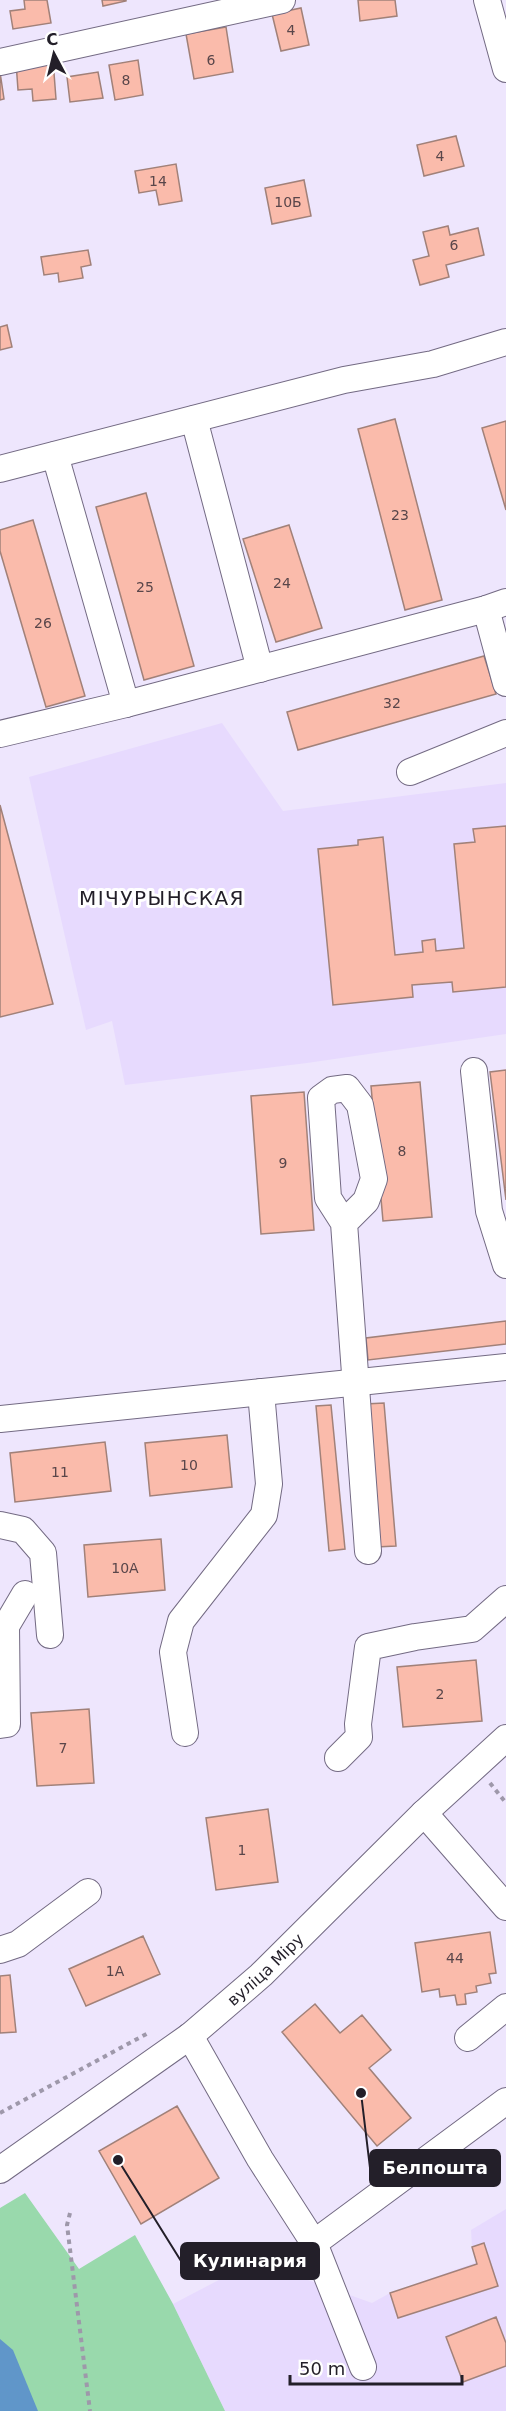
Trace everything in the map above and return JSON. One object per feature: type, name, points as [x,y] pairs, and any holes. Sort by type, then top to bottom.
[{"type":"street","points":[[0,62],[282,0]]},
{"type":"street","points":[[487,0],[506,69]]},
{"type":"street","points":[[0,469],[344,380],[433,364],[506,342]]},
{"type":"street","points":[[194,419],[260,669]]},
{"type":"street","points":[[55,455],[126,704]]},
{"type":"street","points":[[0,734],[126,704],[496,605],[506,683]]},
{"type":"street","points":[[410,772],[506,733]]},
{"type":"street","points":[[474,1071],[489,1211],[506,1265]]},
{"type":"street","points":[[344,1223],[368,1551]]},
{"type":"street","points":[[0,1419],[506,1367]]},
{"type":"street","points":[[185,1733],[174,1652],[181,1621],[264,1515],[269,1484],[261,1392]]},
{"type":"street","points":[[0,1526],[22,1530],[43,1553],[50,1635]]},
{"type":"street","points":[[0,1725],[7,1724],[6,1626],[26,1594]]},
{"type":"street","points":[[338,1758],[359,1737],[358,1724],[368,1647],[415,1637],[472,1629],[506,1599]]},
{"type":"street","name":"вуліца Міру","points":[[0,2169],[190,2036],[261,1975],[424,1813],[506,1738]]},
{"type":"street","points":[[424,1813],[506,1907]]},
{"type":"street","points":[[0,1950],[18,1944],[88,1892]]},
{"type":"street","points":[[468,2038],[506,2007]]},
{"type":"street","points":[[190,2036],[260,2159],[314,2243],[363,2367]]},
{"type":"street","points":[[314,2243],[384,2189],[503,2110]]},
{"type":"path","points":[[0,2114],[151,2032]]},
{"type":"path","points":[[70,2213],[67,2225],[90,2411]]},
{"type":"shaded area","points":[[222,723],[283,811],[506,783],[506,1034],[307,1063],[125,1085],[112,1021],[86,1030],[29,777]]},
{"type":"shaded area","points":[[506,2209],[506,2411],[225,2411],[173,2304],[255,2261],[372,2303],[390,2293],[477,2262],[472,2247],[471,2230]]},
{"type":"green space","points":[[25,2193],[79,2269],[135,2235],[173,2304],[225,2411],[0,2411],[0,2208]]},
{"type":"water","points":[[0,2339],[13,2350],[38,2411],[0,2411]]},
{"type":"building","points":[[24,0],[47,0],[51,23],[13,29],[10,11],[25,9]]},
{"type":"building","points":[[102,0],[126,0],[126,1],[103,6]]},
{"type":"building","points":[[358,0],[395,0],[397,16],[360,21]]},
{"type":"building","points":[[301,8],[309,45],[281,51],[272,14]]},
{"type":"building","points":[[226,27],[233,72],[194,79],[186,34]]},
{"type":"building","points":[[53,60],[56,99],[33,101],[32,89],[18,90],[16,62]]},
{"type":"building","points":[[138,60],[143,95],[115,100],[109,65]]},
{"type":"building","points":[[0,72],[4,99],[0,100]]},
{"type":"building","points":[[98,72],[103,98],[70,102],[67,77]]},
{"type":"building","points":[[456,136],[464,166],[424,176],[417,145]]},
{"type":"building","points":[[176,164],[182,201],[159,205],[156,190],[139,193],[135,171]]},
{"type":"building","points":[[304,180],[311,216],[272,224],[265,188]]},
{"type":"building","points":[[448,226],[450,235],[478,228],[484,255],[446,265],[449,277],[420,285],[413,260],[429,256],[423,232]]},
{"type":"building","points":[[88,250],[91,265],[81,267],[83,278],[59,282],[58,273],[44,275],[41,257]]},
{"type":"building","points":[[7,325],[12,347],[0,350],[0,327]]},
{"type":"building","points":[[395,419],[442,600],[405,610],[358,429]]},
{"type":"building","points":[[506,421],[506,510],[482,428]]},
{"type":"building","points":[[146,493],[194,666],[144,680],[96,507]]},
{"type":"building","points":[[33,520],[85,696],[46,707],[0,551],[0,530]]},
{"type":"building","points":[[289,525],[322,628],[276,642],[243,539]]},
{"type":"building","points":[[484,656],[496,694],[298,750],[287,712]]},
{"type":"building","points":[[0,805],[53,1004],[0,1017]]},
{"type":"building","points":[[506,826],[506,987],[453,992],[452,982],[412,985],[413,997],[333,1005],[318,849],[358,845],[358,840],[383,837],[395,955],[423,952],[422,941],[435,939],[436,951],[464,948],[454,844],[475,842],[473,829]]},
{"type":"building","points":[[506,1070],[506,1200],[490,1072]]},
{"type":"building","points":[[420,1082],[432,1217],[383,1221],[371,1086]]},
{"type":"building","points":[[304,1092],[314,1230],[261,1234],[251,1096]]},
{"type":"building","points":[[506,1321],[506,1344],[368,1360],[366,1338]]},
{"type":"building","points":[[384,1403],[396,1546],[376,1547],[365,1404]]},
{"type":"building","points":[[331,1405],[345,1549],[329,1551],[316,1406]]},
{"type":"building","points":[[227,1435],[232,1487],[150,1496],[145,1443]]},
{"type":"building","points":[[105,1442],[111,1491],[15,1502],[10,1453]]},
{"type":"building","points":[[161,1539],[165,1590],[88,1597],[84,1545]]},
{"type":"building","points":[[476,1660],[482,1721],[403,1727],[397,1667]]},
{"type":"building","points":[[89,1709],[94,1783],[37,1786],[31,1713]]},
{"type":"building","points":[[268,1809],[278,1882],[216,1890],[206,1818]]},
{"type":"building","points":[[490,1932],[496,1973],[489,1974],[491,1983],[476,1986],[477,1992],[465,1994],[466,2004],[457,2005],[455,1995],[440,1997],[439,1989],[422,1992],[415,1943]]},
{"type":"building","points":[[143,1936],[160,1974],[86,2006],[69,1969]]},
{"type":"building","points":[[10,1975],[16,2032],[0,2033],[0,1976]]},
{"type":"building","points":[[315,2004],[340,2033],[362,2015],[391,2050],[369,2068],[411,2118],[377,2146],[282,2032]]},
{"type":"building","points":[[177,2106],[219,2178],[141,2224],[99,2151]]},
{"type":"building","points":[[484,2243],[498,2286],[398,2318],[390,2293],[477,2264],[472,2247]]},
{"type":"building","points":[[496,2317],[506,2343],[506,2366],[463,2382],[446,2337]]},
{"type":"place","name":"Белпошта","points":[[361,2093]]},
{"type":"place","name":"Кулинария","points":[[118,2160]]},
{"type":"district","name":"МІЧУРЫНСКАЯ","points":[[162,898]]}]
